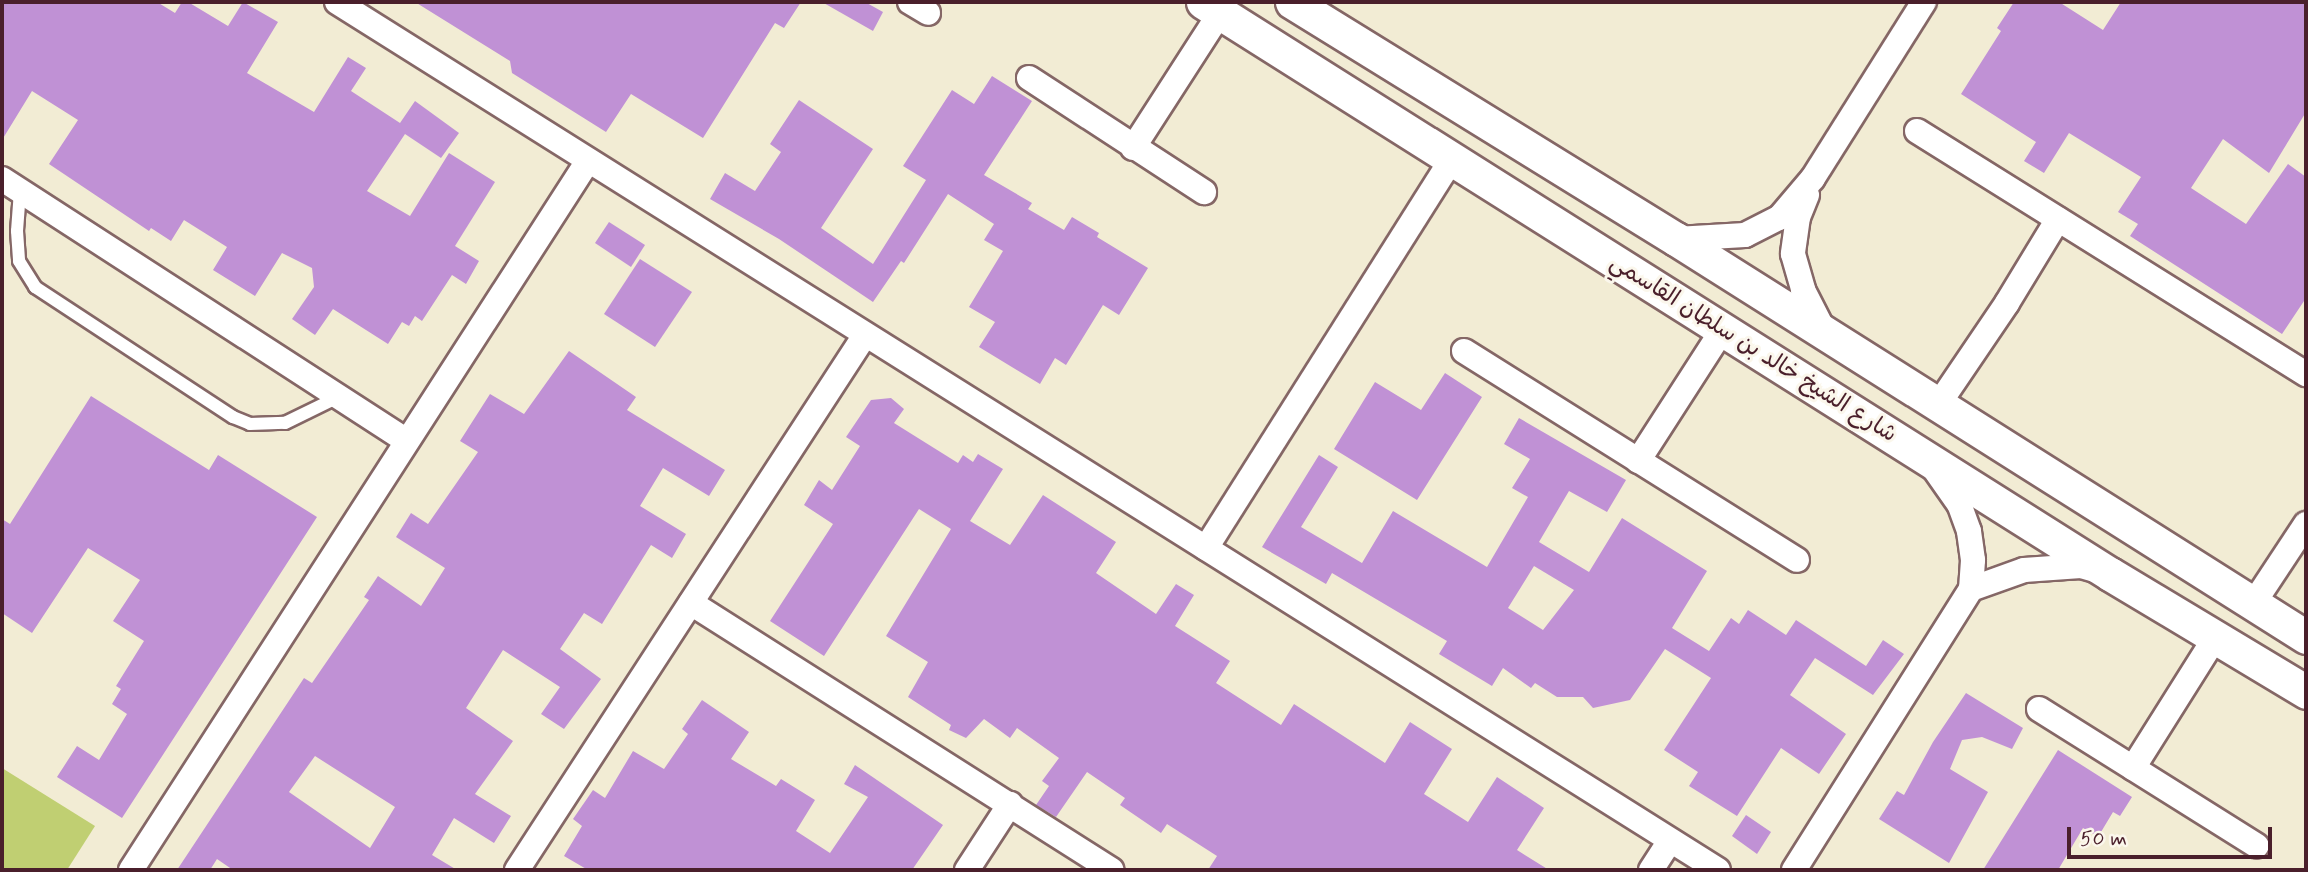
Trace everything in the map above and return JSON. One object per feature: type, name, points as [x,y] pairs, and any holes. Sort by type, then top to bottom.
[{"type":"main road","points":[[1292,2],[1676,239],[2306,637]]},
{"type":"main road","name":"شارع الشيخ خالد بن سلطان القاسمي","points":[[1211,7],[2110,574],[2306,692]]},
{"type":"street","points":[[1676,239],[1726,238],[1764,228],[1789,208],[1813,178],[1924,2]]},
{"type":"street","points":[[349,5],[588,161],[1718,870]]},
{"type":"street","points":[[1133,148],[1211,7]]},
{"type":"street","points":[[1029,78],[1204,192]]},
{"type":"street","points":[[1917,131],[2306,374]]},
{"type":"street","points":[[1206,548],[1452,159]]},
{"type":"street","points":[[131,870],[588,161]]},
{"type":"street","points":[[1813,178],[1798,217],[1793,254],[1803,290],[1824,333]]},
{"type":"street","points":[[11,185],[407,441]]},
{"type":"street","points":[[1938,405],[2058,219]]},
{"type":"street","points":[[1638,461],[1723,330]]},
{"type":"street","points":[[517,870],[865,335]]},
{"type":"street","points":[[1464,351],[1797,561]]},
{"type":"street","points":[[1794,870],[1972,589],[1973,561],[1969,531],[1959,504],[1925,457]]},
{"type":"street","points":[[2253,604],[2306,524]]},
{"type":"street","points":[[1972,589],[1997,577],[2052,566],[2081,566],[2110,574]]},
{"type":"street","points":[[691,603],[1111,870]]},
{"type":"street","points":[[2133,768],[2216,636]]},
{"type":"street","points":[[2039,709],[2258,846]]},
{"type":"street","points":[[967,870],[1010,804]]},
{"type":"street","points":[[1651,870],[1670,841]]},
{"type":"lane","points":[[11,185],[19,261],[34,287],[233,417],[259,425],[285,423],[338,397]]},
{"type":"green space","points":[[2,768],[95,826],[67,870],[2,870]]},
{"type":"building","points":[[2,2],[157,2],[175,13],[182,2],[188,2],[228,26],[243,2],[278,22],[247,73],[314,112],[348,57],[366,68],[351,91],[400,123],[415,101],[459,133],[441,158],[405,134],[367,191],[410,216],[449,153],[495,182],[455,246],[479,261],[466,284],[452,275],[422,321],[415,316],[409,326],[402,322],[388,344],[333,309],[315,335],[292,319],[314,287],[312,268],[282,253],[255,296],[213,270],[227,247],[184,220],[171,241],[151,228],[149,231],[49,164],[78,120],[32,91],[2,140]]},
{"type":"building","points":[[415,2],[801,2],[784,28],[775,23],[703,138],[631,94],[606,132],[512,73],[510,61]]},
{"type":"building","points":[[822,2],[865,2],[883,12],[873,31]]},
{"type":"building","points":[[2014,2],[2059,2],[2103,30],[2121,2],[2306,2],[2306,112],[2269,173],[2223,139],[2191,188],[2246,224],[2288,164],[2306,177],[2306,298],[2282,334],[2130,236],[2138,224],[2118,212],[2141,177],[2069,133],[2044,173],[2024,161],[2036,142],[1961,94],[2001,31],[1997,28]]},
{"type":"building","points":[[992,76],[1032,101],[984,175],[1032,203],[1028,209],[1064,230],[1072,217],[1099,233],[1097,237],[1148,268],[1119,315],[1103,305],[1066,365],[1055,358],[1040,384],[979,347],[995,322],[969,307],[1003,251],[984,240],[994,224],[948,194],[904,263],[901,261],[873,302],[779,239],[710,199],[725,173],[755,191],[781,152],[770,144],[799,100],[873,149],[821,228],[873,264],[926,180],[903,166],[952,90],[974,104]]},
{"type":"building","points":[[609,222],[645,245],[631,267],[595,243]]},
{"type":"building","points":[[640,259],[692,292],[655,347],[604,314]]},
{"type":"building","points":[[569,351],[636,397],[627,410],[725,470],[709,496],[663,468],[640,506],[686,534],[672,558],[651,545],[602,624],[584,613],[560,649],[601,679],[564,729],[541,714],[560,687],[503,650],[466,708],[513,741],[475,794],[511,816],[494,843],[454,818],[432,855],[457,870],[233,870],[217,859],[210,870],[177,870],[304,678],[312,683],[369,600],[364,597],[378,576],[421,606],[445,568],[396,537],[411,513],[428,524],[478,452],[460,441],[490,394],[524,414]],"holes":[[[315,756],[395,807],[370,848],[289,792]]]},
{"type":"building","points":[[1445,373],[1482,397],[1417,500],[1334,449],[1375,382],[1421,410]]},
{"type":"building","points":[[91,396],[209,470],[218,455],[317,517],[122,818],[57,777],[77,746],[99,760],[127,714],[112,704],[121,689],[116,686],[144,641],[113,621],[140,580],[88,548],[32,633],[2,613],[2,519],[10,524]]},
{"type":"building","points":[[891,398],[904,409],[894,423],[958,463],[963,455],[973,462],[978,454],[1003,469],[970,521],[1010,545],[1043,495],[1116,542],[1096,573],[1156,614],[1176,584],[1194,595],[1175,626],[1230,661],[1216,683],[1281,725],[1294,704],[1385,763],[1410,722],[1452,749],[1424,794],[1468,822],[1497,777],[1544,808],[1517,850],[1549,870],[1208,870],[1217,856],[1167,824],[1161,833],[1120,805],[1125,798],[1087,772],[1056,817],[1036,805],[1049,786],[1042,781],[1059,758],[1017,728],[1010,738],[984,719],[966,738],[949,730],[951,725],[908,697],[928,662],[886,636],[951,529],[919,509],[824,656],[770,621],[833,524],[804,505],[819,480],[832,490],[860,446],[846,437],[871,400]]},
{"type":"building","points":[[1519,418],[1626,480],[1607,512],[1569,491],[1539,542],[1589,572],[1622,518],[1707,571],[1672,628],[1709,651],[1731,618],[1739,624],[1748,610],[1786,635],[1796,620],[1866,666],[1883,640],[1904,654],[1873,695],[1815,658],[1790,695],[1846,734],[1819,774],[1781,748],[1737,816],[1689,786],[1698,772],[1664,750],[1711,678],[1665,649],[1630,700],[1593,708],[1583,697],[1557,697],[1535,683],[1531,688],[1503,668],[1492,686],[1439,654],[1447,641],[1332,573],[1326,584],[1262,547],[1319,455],[1338,467],[1301,527],[1362,563],[1393,511],[1487,567],[1528,497],[1512,488],[1530,459],[1504,444]],"holes":[[[1534,566],[1574,590],[1543,630],[1508,608]]]},
{"type":"building","points":[[1966,693],[2023,728],[2012,749],[1982,737],[1962,740],[1950,769],[1988,792],[1949,863],[1879,819],[1897,791],[1904,795],[1933,742]]},
{"type":"building","points":[[702,700],[749,732],[731,759],[776,786],[781,779],[815,800],[796,831],[830,853],[868,797],[844,784],[855,765],[943,825],[912,870],[588,870],[564,856],[582,826],[573,819],[593,790],[605,798],[633,751],[664,769],[688,734],[682,729]]},
{"type":"building","points":[[2058,750],[2132,797],[2120,816],[2113,812],[2098,837],[2083,828],[2058,870],[1983,870]]},
{"type":"building","points":[[1746,815],[1771,832],[1757,854],[1732,836]]}]
